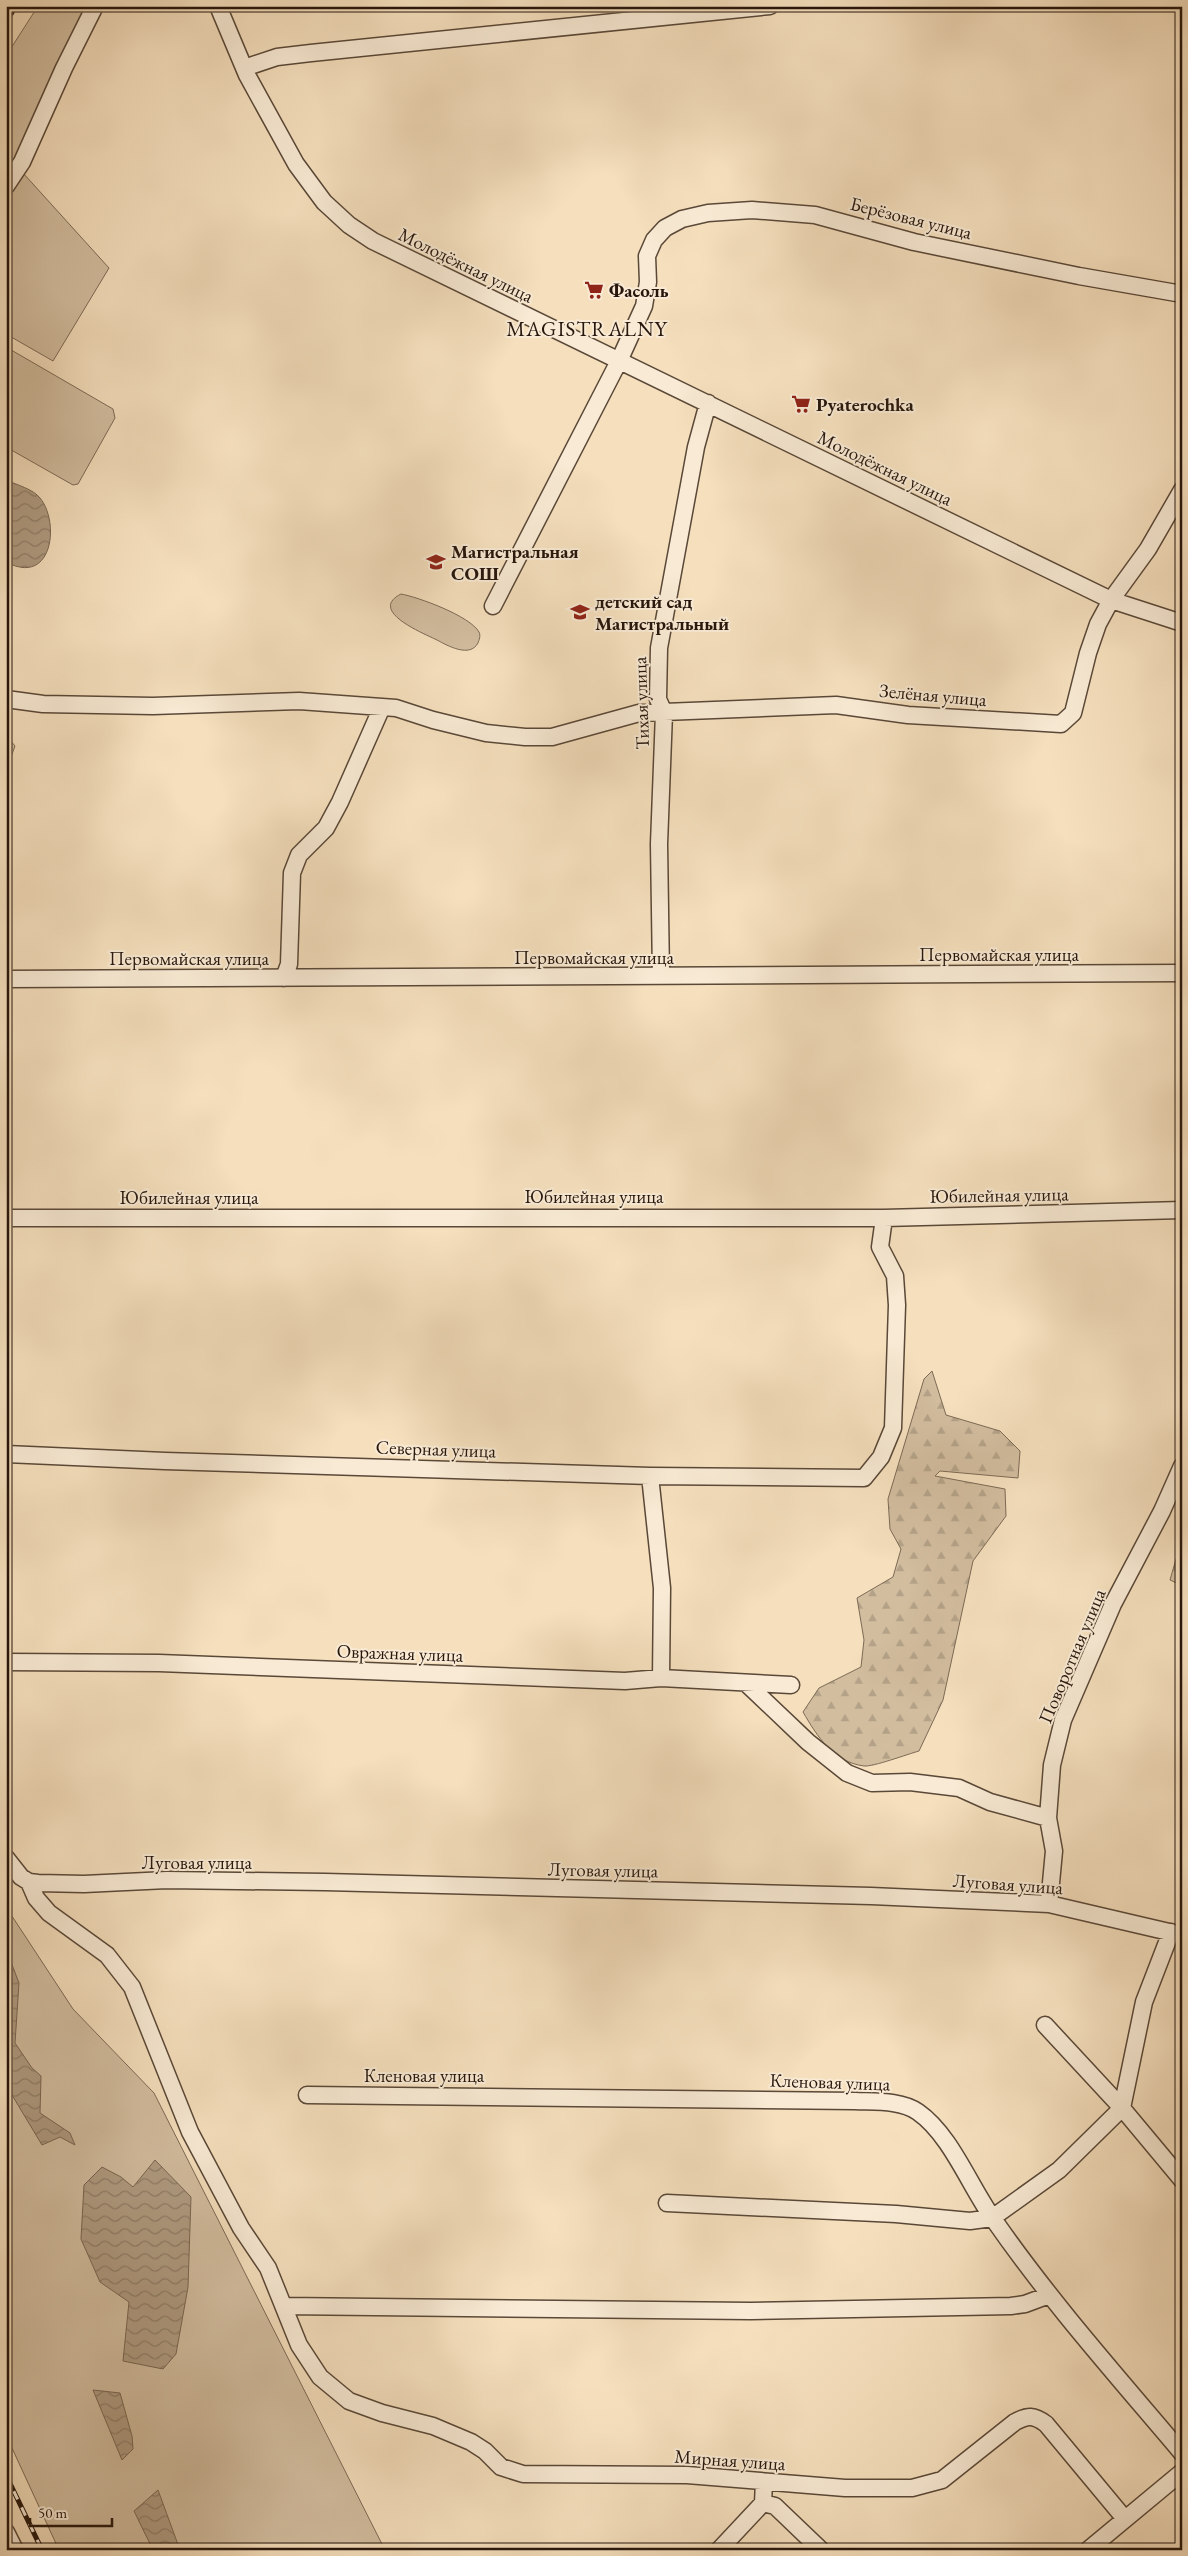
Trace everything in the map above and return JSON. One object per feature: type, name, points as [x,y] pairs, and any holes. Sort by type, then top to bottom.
[{"type":"street","points":[[6,186],[22,162],[64,68],[95,6]]},
{"type":"street","name":"Молодёжная улица","points":[[218,6],[244,68],[296,164],[324,202],[349,225],[373,241],[1111,600],[1182,623]]},
{"type":"street","points":[[244,68],[277,57],[770,6]]},
{"type":"street","name":"Берёзовая улица","points":[[619,361],[644,306],[648,282],[647,256],[660,234],[682,219],[708,213],[752,210],[815,215],[914,242],[1182,294]]},
{"type":"street","points":[[493,606],[619,361]]},
{"type":"street","name":"Тихая улица","points":[[661,976],[659,844],[664,713],[658,699],[659,648],[696,447],[708,403]]},
{"type":"street","name":"Зелёная улица","points":[[6,699],[43,704],[153,706],[299,701],[396,708],[486,733],[525,737],[552,737],[639,713],[836,705],[908,715],[1061,724],[1074,712],[1088,653],[1098,624],[1111,600],[1148,549],[1182,490]]},
{"type":"street","points":[[284,978],[289,964],[292,873],[296,861],[326,828],[340,802],[382,707]]},
{"type":"street","name":"Первомайская улица","points":[[6,979],[1182,973]]},
{"type":"street","name":"Юбилейная улица","points":[[6,1218],[571,1216],[884,1218],[1182,1210]]},
{"type":"street","name":"Северная улица","points":[[6,1454],[165,1461],[650,1476],[864,1478],[881,1457],[894,1428],[896,1276],[880,1247],[884,1218]]},
{"type":"street","name":"Поворотная улица","points":[[1049,1904],[1054,1851],[1048,1818],[1052,1765],[1063,1720],[1114,1604],[1162,1511],[1182,1466]]},
{"type":"street","points":[[650,1476],[662,1588],[661,1678]]},
{"type":"street","name":"Овражная улица","points":[[6,1662],[159,1664],[624,1681],[661,1678],[791,1686]]},
{"type":"street","points":[[747,1684],[808,1742],[847,1774],[872,1783],[910,1782],[959,1788],[990,1802],[1048,1818]]},
{"type":"street","name":"Мирная улица","points":[[6,1858],[25,1879],[36,1898],[49,1913],[108,1955],[132,1987],[190,2132],[241,2228],[268,2268],[299,2345],[320,2377],[349,2400],[382,2413],[433,2426],[471,2442],[485,2451],[501,2467],[523,2474],[687,2475],[845,2488],[912,2488],[934,2484],[952,2473],[1015,2422],[1026,2416],[1038,2417],[1046,2424],[1125,2519]]},
{"type":"street","name":"Луговая улица","points":[[25,1879],[69,1884],[167,1880],[325,1882],[871,1896],[1049,1904],[1176,1934]]},
{"type":"street","points":[[668,2204],[896,2214],[970,2221],[992,2218],[1058,2170],[1122,2108],[1144,2002],[1176,1934]]},
{"type":"street","points":[[1045,2025],[1122,2108],[1182,2180]]},
{"type":"street","name":"Кленовая улица","points":[[307,2095],[845,2100],[903,2105],[917,2111],[926,2118],[947,2144],[992,2218],[1049,2295],[1182,2453]]},
{"type":"street","points":[[284,2306],[751,2311],[1011,2306],[1025,2304],[1049,2295]]},
{"type":"street","points":[[1088,2550],[1182,2472]]},
{"type":"street","points":[[719,2550],[763,2503],[764,2482]]},
{"type":"street","points":[[763,2503],[775,2506],[821,2550]]},
{"type":"street","points":[[6,2532],[15,2550]]},
{"type":"green space","points":[[38,6],[94,6],[6,186],[6,56]]},
{"type":"green space","points":[[23,173],[109,268],[53,361],[6,334],[6,201]]},
{"type":"green space","points":[[6,347],[113,409],[115,418],[78,484],[73,485],[6,447]]},
{"type":"green space","points":[[401,594],[431,603],[465,620],[479,632],[478,643],[470,650],[459,649],[411,627],[394,614],[391,608],[392,601]]},
{"type":"green space","points":[[6,735],[15,746],[11,757],[6,757]]},
{"type":"green space","points":[[932,1371],[946,1415],[1000,1431],[1020,1451],[1018,1478],[940,1471],[935,1476],[1005,1489],[1006,1516],[973,1561],[943,1700],[919,1751],[868,1766],[853,1764],[835,1753],[820,1739],[803,1712],[819,1688],[861,1667],[864,1640],[857,1598],[893,1577],[901,1549],[890,1529],[888,1499],[924,1379]]},
{"type":"green space","points":[[1182,1554],[1181,1585],[1170,1580],[1176,1559]]},
{"type":"green space","points":[[6,1907],[73,2009],[154,2093],[385,2550],[59,2550],[6,2435]]},
{"type":"water","points":[[6,480],[33,492],[40,498],[46,509],[50,522],[48,548],[43,559],[34,566],[22,567],[6,562]]},
{"type":"water","points":[[6,1949],[19,1983],[15,2043],[32,2068],[41,2076],[40,2113],[70,2133],[75,2145],[60,2137],[42,2145],[6,2085]]},
{"type":"water","points":[[155,2160],[191,2197],[188,2287],[176,2354],[163,2369],[123,2361],[129,2302],[100,2282],[81,2239],[84,2185],[102,2167],[121,2177],[133,2187]]},
{"type":"water","points":[[93,2390],[120,2393],[132,2436],[133,2449],[122,2460]]},
{"type":"water","points":[[158,2490],[180,2550],[153,2550],[134,2511]]},
{"type":"railway","points":[[6,22],[16,6]]},
{"type":"railway","points":[[6,2475],[42,2550]]},
{"type":"place","name":"Фасоль","points":[[594,290]]},
{"type":"place","name":"Pyaterochka","points":[[801,404]]},
{"type":"place","name":"Магистральная СОШ","points":[[436,562]]},
{"type":"place","name":"детский сад Магистральный","points":[[580,612]]},
{"type":"district","name":"MAGISTRALNY","points":[[587,328]]}]
